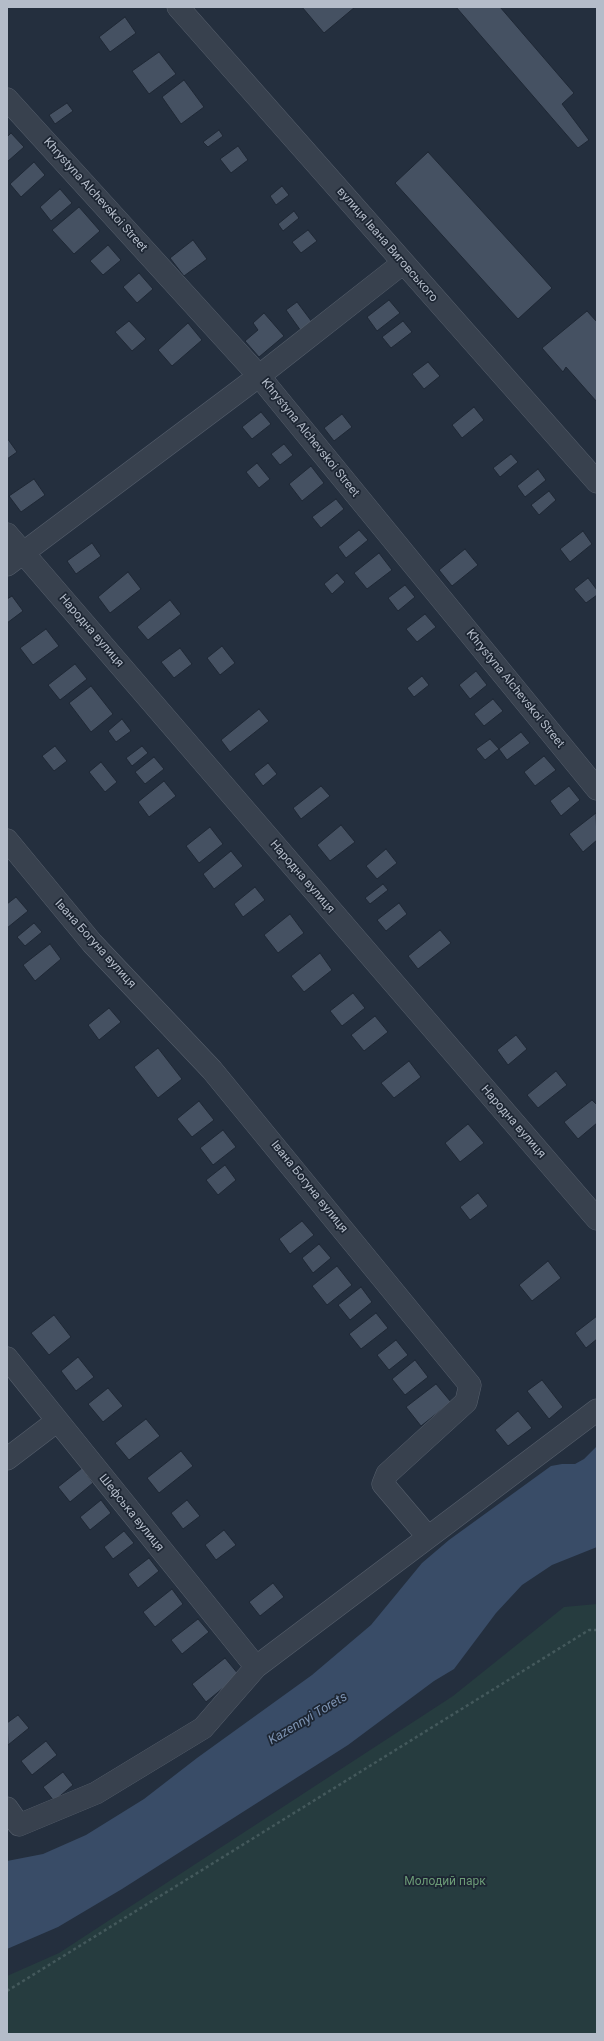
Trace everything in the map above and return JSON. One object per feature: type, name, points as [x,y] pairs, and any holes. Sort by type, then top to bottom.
[{"type":"street","name":"вулиця Івана Виговського","points":[[178,7],[597,482]]},
{"type":"street","name":"Khrystyna Alchevskoi Street","points":[[7,99],[259,376],[597,789]]},
{"type":"street","points":[[15,559],[259,376],[403,263]]},
{"type":"street","name":"Народна вулиця","points":[[7,534],[15,559],[597,1219]]},
{"type":"street","name":"Івана Богуна вулиця","points":[[7,840],[92,943],[212,1070],[470,1385],[466,1402],[387,1474],[383,1484],[428,1537]]},
{"type":"street","name":"Шефська вулиця","points":[[7,1358],[256,1667]]},
{"type":"street","points":[[7,1808],[20,1825],[96,1793],[203,1728],[256,1667],[597,1410]]},
{"type":"street","points":[[7,1459],[57,1421]]},
{"type":"path","points":[[7,1991],[589,1630],[597,1630]]},
{"type":"green space","name":"Молодий парк","points":[[597,1604],[597,2034],[7,2034],[7,1976],[59,1953],[453,1696],[564,1607]]},
{"type":"water","name":"Kazennyi Torets","points":[[597,1446],[597,1547],[552,1565],[522,1585],[496,1613],[454,1669],[434,1681],[348,1745],[122,1889],[58,1927],[7,1949],[7,1861],[43,1854],[86,1835],[144,1799],[197,1758],[312,1675],[371,1625],[422,1563],[449,1540],[551,1466],[575,1464],[584,1459]]},
{"type":"building","points":[[302,7],[355,7],[324,33]]},
{"type":"building","points":[[456,7],[500,7],[574,93],[562,104],[589,140],[578,148]]},
{"type":"building","points":[[125,17],[136,33],[110,52],[99,37]]},
{"type":"building","points":[[159,52],[176,74],[149,94],[132,71]]},
{"type":"building","points":[[184,80],[204,107],[181,124],[162,97]]},
{"type":"building","points":[[67,103],[73,111],[55,124],[49,115]]},
{"type":"building","points":[[219,130],[223,136],[208,147],[203,142]]},
{"type":"building","points":[[11,133],[24,147],[7,162],[7,137]]},
{"type":"building","points":[[238,146],[248,160],[231,173],[220,159]]},
{"type":"building","points":[[428,152],[552,288],[518,319],[395,183]]},
{"type":"building","points":[[34,162],[45,175],[21,197],[10,184]]},
{"type":"building","points":[[282,186],[289,195],[276,205],[270,196]]},
{"type":"building","points":[[60,189],[72,203],[51,221],[40,207]]},
{"type":"building","points":[[79,207],[100,231],[74,254],[52,230]]},
{"type":"building","points":[[294,211],[299,218],[283,231],[278,224]]},
{"type":"building","points":[[308,230],[317,241],[301,253],[292,242]]},
{"type":"building","points":[[193,240],[207,259],[184,276],[170,258]]},
{"type":"building","points":[[108,245],[121,260],[103,275],[90,261]]},
{"type":"building","points":[[139,273],[153,289],[137,303],[123,287]]},
{"type":"building","points":[[389,300],[400,313],[377,331],[367,317]]},
{"type":"building","points":[[297,302],[312,322],[301,331],[286,310]]},
{"type":"building","points":[[587,311],[597,322],[597,402],[566,367],[563,372],[542,348]]},
{"type":"building","points":[[264,313],[284,336],[259,357],[245,341],[258,330],[253,323]]},
{"type":"building","points":[[129,321],[146,339],[132,351],[115,332]]},
{"type":"building","points":[[403,321],[412,332],[391,348],[382,337]]},
{"type":"building","points":[[188,323],[202,340],[172,366],[158,350]]},
{"type":"building","points":[[428,362],[440,376],[424,389],[412,374]]},
{"type":"building","points":[[474,407],[484,420],[462,438],[452,425]]},
{"type":"building","points":[[261,412],[271,424],[252,439],[242,427]]},
{"type":"building","points":[[342,414],[352,427],[334,441],[324,428]]},
{"type":"building","points":[[7,438],[17,452],[7,459]]},
{"type":"building","points":[[284,444],[293,455],[280,465],[271,454]]},
{"type":"building","points":[[511,454],[518,462],[500,477],[493,468]]},
{"type":"building","points":[[257,463],[270,479],[259,488],[246,472]]},
{"type":"building","points":[[311,466],[324,483],[302,501],[289,484]]},
{"type":"building","points":[[538,469],[546,480],[525,497],[517,486]]},
{"type":"building","points":[[34,479],[45,495],[21,512],[9,496]]},
{"type":"building","points":[[549,491],[556,500],[539,515],[531,505]]},
{"type":"building","points":[[336,499],[344,509],[321,528],[312,517]]},
{"type":"building","points":[[359,530],[368,540],[346,558],[338,547]]},
{"type":"building","points":[[583,531],[592,544],[570,562],[560,549]]},
{"type":"building","points":[[92,543],[101,556],[76,574],[67,561]]},
{"type":"building","points":[[465,549],[478,565],[452,586],[439,570]]},
{"type":"building","points":[[379,553],[392,570],[367,589],[354,573]]},
{"type":"building","points":[[128,572],[141,589],[110,613],[98,597]]},
{"type":"building","points":[[337,573],[345,582],[332,594],[324,584]]},
{"type":"building","points":[[588,578],[597,590],[597,595],[586,603],[574,589]]},
{"type":"building","points":[[405,585],[415,597],[398,611],[388,598]]},
{"type":"building","points":[[12,596],[23,611],[7,623],[7,599]]},
{"type":"building","points":[[170,600],[181,614],[148,640],[137,627]]},
{"type":"building","points":[[425,614],[436,627],[417,642],[406,629]]},
{"type":"building","points":[[46,629],[59,646],[33,665],[20,648]]},
{"type":"building","points":[[222,646],[235,663],[220,675],[207,658]]},
{"type":"building","points":[[180,648],[192,664],[174,678],[161,662]]},
{"type":"building","points":[[75,664],[87,679],[60,700],[48,685]]},
{"type":"building","points":[[476,671],[487,685],[470,699],[459,685]]},
{"type":"building","points":[[422,676],[429,685],[414,697],[407,688]]},
{"type":"building","points":[[91,686],[113,714],[91,732],[69,703]]},
{"type":"building","points":[[493,699],[503,711],[484,726],[474,714]]},
{"type":"building","points":[[259,709],[269,721],[230,752],[221,740]]},
{"type":"building","points":[[122,719],[131,731],[116,742],[108,731]]},
{"type":"building","points":[[521,732],[530,743],[507,760],[499,749]]},
{"type":"building","points":[[490,739],[499,749],[485,760],[476,749]]},
{"type":"building","points":[[55,746],[67,761],[54,771],[42,756]]},
{"type":"building","points":[[142,746],[148,753],[132,766],[126,758]]},
{"type":"building","points":[[544,756],[556,770],[535,786],[524,772]]},
{"type":"building","points":[[154,757],[164,769],[145,784],[135,772]]},
{"type":"building","points":[[101,762],[117,782],[105,792],[89,772]]},
{"type":"building","points":[[268,763],[277,774],[263,786],[254,774]]},
{"type":"building","points":[[164,781],[176,796],[149,817],[138,802]]},
{"type":"building","points":[[321,786],[330,796],[301,819],[293,808]]},
{"type":"building","points":[[569,786],[580,800],[561,816],[550,801]]},
{"type":"building","points":[[596,813],[597,840],[583,852],[569,834]]},
{"type":"building","points":[[341,825],[355,842],[330,861],[317,845]]},
{"type":"building","points":[[210,827],[223,844],[199,863],[186,846]]},
{"type":"building","points":[[386,849],[397,863],[377,879],[366,866]]},
{"type":"building","points":[[231,851],[243,866],[214,889],[203,874]]},
{"type":"building","points":[[383,884],[388,890],[370,904],[365,898]]},
{"type":"building","points":[[255,887],[265,900],[243,917],[234,904]]},
{"type":"building","points":[[16,897],[28,911],[7,928],[7,904]]},
{"type":"building","points":[[399,903],[407,914],[386,931],[377,920]]},
{"type":"building","points":[[290,914],[304,933],[278,953],[264,935]]},
{"type":"building","points":[[34,923],[42,932],[25,946],[17,937]]},
{"type":"building","points":[[440,930],[451,943],[418,969],[408,956]]},
{"type":"building","points":[[50,944],[61,959],[35,981],[23,965]]},
{"type":"building","points":[[320,953],[332,970],[304,992],[291,976]]},
{"type":"building","points":[[353,993],[365,1008],[342,1026],[330,1011]]},
{"type":"building","points":[[109,1008],[121,1022],[99,1040],[88,1025]]},
{"type":"building","points":[[375,1016],[388,1032],[364,1051],[351,1035]]},
{"type":"building","points":[[516,1035],[527,1049],[508,1065],[497,1050]]},
{"type":"building","points":[[158,1048],[182,1079],[158,1098],[134,1067]]},
{"type":"building","points":[[409,1061],[421,1077],[394,1098],[381,1083]]},
{"type":"building","points":[[556,1071],[567,1085],[538,1108],[527,1095]]},
{"type":"building","points":[[592,1100],[597,1105],[597,1123],[578,1139],[564,1122]]},
{"type":"building","points":[[199,1101],[214,1120],[192,1137],[177,1119]]},
{"type":"building","points":[[468,1124],[484,1143],[460,1162],[445,1143]]},
{"type":"building","points":[[223,1130],[236,1147],[213,1165],[200,1148]]},
{"type":"building","points":[[225,1165],[236,1180],[218,1195],[206,1180]]},
{"type":"building","points":[[478,1193],[488,1206],[470,1220],[460,1207]]},
{"type":"building","points":[[302,1221],[314,1235],[290,1254],[279,1239]]},
{"type":"building","points":[[319,1244],[331,1258],[313,1273],[302,1258]]},
{"type":"building","points":[[548,1261],[561,1278],[532,1301],[519,1285]]},
{"type":"building","points":[[337,1266],[352,1285],[327,1305],[312,1286]]},
{"type":"building","points":[[361,1287],[372,1302],[350,1320],[338,1305]]},
{"type":"building","points":[[376,1313],[388,1328],[361,1349],[349,1334]]},
{"type":"building","points":[[54,1315],[71,1337],[49,1355],[31,1333]]},
{"type":"building","points":[[597,1316],[597,1339],[586,1348],[575,1333]]},
{"type":"building","points":[[396,1340],[408,1355],[389,1370],[377,1355]]},
{"type":"building","points":[[78,1357],[94,1377],[76,1391],[61,1371]]},
{"type":"building","points":[[415,1360],[428,1377],[405,1395],[392,1379]]},
{"type":"building","points":[[542,1380],[563,1407],[549,1419],[527,1391]]},
{"type":"building","points":[[436,1384],[451,1402],[421,1426],[406,1407]]},
{"type":"building","points":[[108,1388],[123,1406],[103,1422],[88,1404]]},
{"type":"building","points":[[518,1411],[532,1428],[508,1446],[495,1430]]},
{"type":"building","points":[[146,1419],[160,1436],[129,1460],[115,1443]]},
{"type":"building","points":[[181,1451],[193,1466],[159,1493],[147,1478]]},
{"type":"building","points":[[82,1468],[93,1483],[70,1502],[58,1487]]},
{"type":"building","points":[[101,1500],[111,1513],[90,1530],[80,1517]]},
{"type":"building","points":[[187,1500],[200,1516],[183,1529],[171,1513]]},
{"type":"building","points":[[224,1530],[236,1545],[216,1560],[205,1545]]},
{"type":"building","points":[[124,1531],[134,1543],[113,1559],[104,1547]]},
{"type":"building","points":[[149,1558],[159,1571],[138,1588],[128,1574]]},
{"type":"building","points":[[273,1583],[284,1597],[260,1616],[249,1602]]},
{"type":"building","points":[[172,1589],[183,1604],[155,1627],[143,1612]]},
{"type":"building","points":[[198,1619],[209,1632],[182,1654],[171,1640]]},
{"type":"building","points":[[225,1658],[239,1675],[206,1702],[192,1684]]},
{"type":"building","points":[[18,1715],[29,1728],[8,1745],[7,1723]]},
{"type":"building","points":[[46,1741],[57,1755],[32,1775],[21,1761]]},
{"type":"building","points":[[63,1772],[73,1785],[54,1801],[43,1787]]}]
